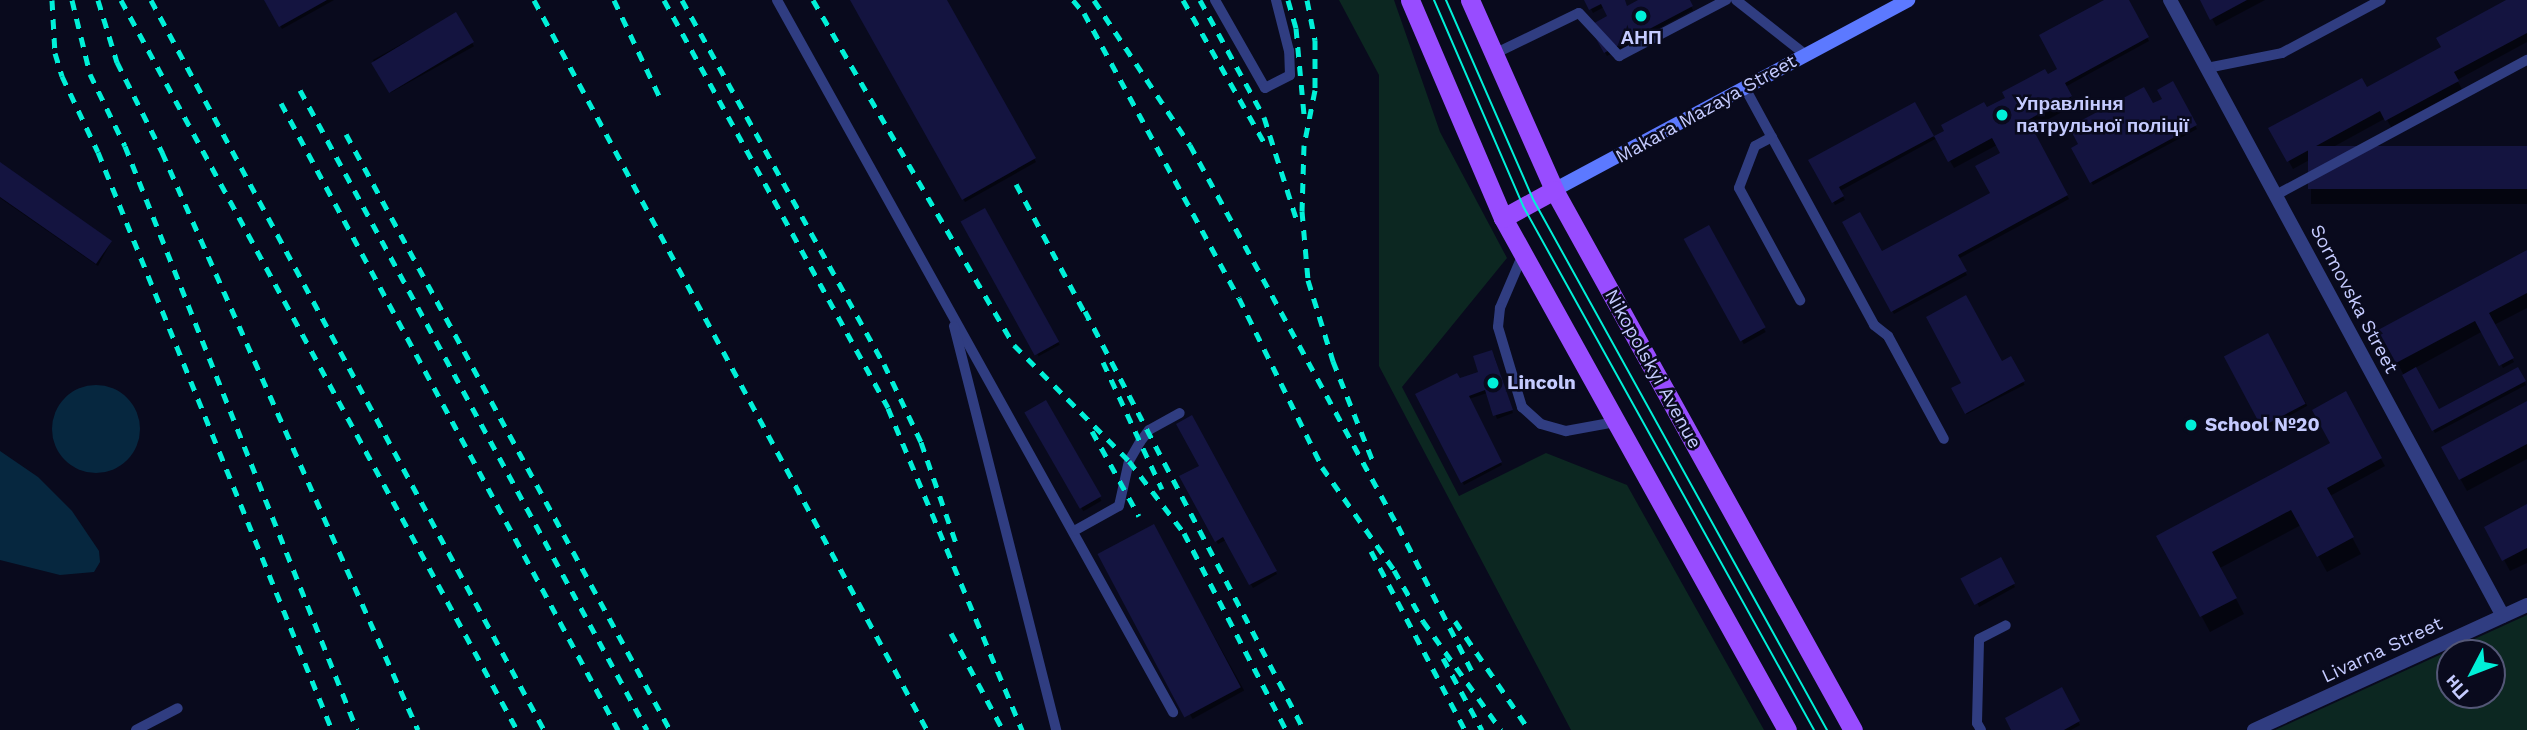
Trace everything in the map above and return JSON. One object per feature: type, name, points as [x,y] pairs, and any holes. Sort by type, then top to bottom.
[{"type":"main road","points":[[1410,0],[1503,218],[1787,730]]},
{"type":"main road","name":"Nikopolskyi Avenue","points":[[1470,0],[1554,190],[1853,730]]},
{"type":"main road","name":"Makara Mazaya Street","points":[[1503,218],[1908,0]]},
{"type":"street","name":"Sormovska Street","points":[[2171,0],[2503,616]]},
{"type":"street","name":"Livarna Street","points":[[2254,730],[2527,605]]},
{"type":"lane","points":[[778,0],[1173,712]]},
{"type":"lane","points":[[1215,0],[1265,88],[1290,75],[1289,51],[1276,0]]},
{"type":"lane","points":[[1494,54],[1579,13],[1619,56],[1726,0]]},
{"type":"lane","points":[[1736,0],[1806,55]]},
{"type":"lane","points":[[2207,68],[2282,53],[2381,0]]},
{"type":"lane","points":[[2276,195],[2527,60]]},
{"type":"lane","points":[[1745,88],[1874,325],[1888,336],[1944,439]]},
{"type":"lane","points":[[1772,137],[1755,146],[1739,188],[1800,300]]},
{"type":"lane","points":[[1523,254],[1500,308],[1498,327],[1522,407],[1541,424],[1566,431],[1615,422]]},
{"type":"lane","points":[[950,309],[1056,730]]},
{"type":"lane","points":[[1074,531],[1119,506],[1129,461],[1140,442],[1149,430],[1180,413]]},
{"type":"lane","points":[[1981,730],[1977,723],[1979,639],[2006,625]]},
{"type":"lane","points":[[136,730],[178,708]]},
{"type":"green space","points":[[1339,0],[1394,0],[1440,132],[1507,258],[1402,387],[1459,496],[1546,453],[1627,485],[1764,730],[1571,730],[1379,366],[1379,75]]},
{"type":"green space","points":[[2527,615],[2527,730],[2275,730],[2436,657],[2436,709],[2506,709],[2506,639],[2474,639]]},
{"type":"water","points":[[96,385],[121,392],[133,404],[140,429],[133,454],[121,466],[96,473],[71,466],[59,454],[52,429],[59,404],[71,392]]},
{"type":"water","points":[[0,451],[38,477],[72,511],[99,551],[100,562],[94,572],[60,575],[0,560]]},
{"type":"building","points":[[264,0],[327,0],[279,27]]},
{"type":"building","points":[[850,0],[947,0],[1036,158],[962,200]]},
{"type":"building","points":[[1584,0],[1625,0],[1627,6],[1638,0],[1690,0],[1693,6],[1604,53],[1589,26],[1607,16],[1601,4],[1589,10]]},
{"type":"building","points":[[2104,0],[2129,0],[2149,37],[2065,83],[2072,96],[2028,120],[2068,195],[1958,255],[1967,271],[1891,312],[1842,222],[1860,212],[1882,251],[1990,193],[1975,166],[2000,153],[1992,138],[1948,162],[1934,136],[1944,131],[1941,125],[1984,102],[1987,107],[2005,98],[2002,92],[2045,69],[2048,74],[2057,69],[2039,35]]},
{"type":"building","points":[[2200,0],[2247,0],[2210,20]]},
{"type":"building","points":[[2506,0],[2527,0],[2527,33],[2454,72],[2459,81],[2385,121],[2380,111],[2287,162],[2268,128],[2362,78],[2367,87],[2441,47],[2436,38]]},
{"type":"building","points":[[456,12],[474,42],[389,93],[371,63]]},
{"type":"building","points":[[2173,81],[2197,125],[2090,183],[2071,148],[2078,144],[2069,127],[2144,87],[2153,103],[2162,99],[2157,90]]},
{"type":"building","points":[[1915,102],[1934,136],[1839,187],[1844,196],[1832,203],[1808,160]]},
{"type":"building","points":[[2308,146],[2527,146],[2527,189],[2308,189]]},
{"type":"building","points":[[0,162],[112,241],[96,264],[0,197]]},
{"type":"building","points":[[985,208],[1059,342],[1035,355],[961,222]]},
{"type":"building","points":[[1709,225],[1766,327],[1740,341],[1684,239]]},
{"type":"building","points":[[2527,250],[2527,293],[2489,313],[2514,358],[2499,366],[2475,321],[2396,363],[2378,330]]},
{"type":"building","points":[[1966,295],[2002,361],[2011,356],[2025,381],[1965,414],[1951,388],[1961,383],[1926,317]]},
{"type":"building","points":[[2268,333],[2306,404],[2261,427],[2224,356]]},
{"type":"building","points":[[1492,350],[1513,410],[1493,416],[1485,390],[1469,396],[1502,462],[1461,483],[1415,394],[1457,373],[1460,378],[1478,372],[1473,356]]},
{"type":"building","points":[[2416,367],[2439,409],[2518,367],[2526,381],[2432,431],[2402,375]]},
{"type":"building","points":[[2346,391],[2382,458],[2327,488],[2354,537],[2317,557],[2291,510],[2212,552],[2237,598],[2200,617],[2156,536],[2330,443],[2312,410]]},
{"type":"building","points":[[1046,400],[1102,496],[1080,509],[1024,412]]},
{"type":"building","points":[[2527,401],[2527,444],[2459,480],[2441,447]]},
{"type":"building","points":[[1192,415],[1277,571],[1249,585],[1223,537],[1215,542],[1179,476],[1199,466],[1176,424]]},
{"type":"building","points":[[2527,504],[2527,548],[2502,561],[2484,527]]},
{"type":"building","points":[[1154,524],[1241,687],[1184,717],[1097,554]]},
{"type":"building","points":[[2001,557],[2015,583],[1974,605],[1960,579]]},
{"type":"building","points":[[2062,687],[2080,721],[2064,730],[2011,730],[2005,718]]},
{"type":"tram line","points":[[1434,0],[1523,206],[1814,730]]},
{"type":"tram line","points":[[1446,0],[1534,201],[1827,730]]},
{"type":"railway","points":[[52,0],[55,53],[62,76],[98,152],[332,730]]},
{"type":"railway","points":[[72,0],[90,74],[125,146],[357,730]]},
{"type":"railway","points":[[98,0],[117,62],[162,152],[418,730]]},
{"type":"railway","points":[[121,0],[517,730]]},
{"type":"railway","points":[[151,0],[544,730]]},
{"type":"railway","points":[[534,0],[927,730]]},
{"type":"railway","points":[[614,0],[661,100]]},
{"type":"railway","points":[[664,0],[888,408],[1022,730]]},
{"type":"railway","points":[[682,0],[884,364],[921,442],[958,549]]},
{"type":"railway","points":[[813,0],[1014,345],[1129,461],[1184,533],[1286,730]]},
{"type":"railway","points":[[1073,0],[1084,13],[1239,298],[1322,467],[1394,570],[1423,621],[1501,730]]},
{"type":"railway","points":[[1094,0],[1190,145],[1398,526],[1474,675]]},
{"type":"railway","points":[[1183,0],[1265,144]]},
{"type":"railway","points":[[1200,0],[1264,117],[1296,218]]},
{"type":"railway","points":[[1288,0],[1296,28],[1304,114]]},
{"type":"railway","points":[[1307,0],[1315,40],[1315,90],[1304,145],[1302,211],[1308,280],[1333,361],[1374,464]]},
{"type":"railway","points":[[300,90],[647,730]]},
{"type":"railway","points":[[281,103],[618,730]]},
{"type":"railway","points":[[346,134],[670,730]]},
{"type":"railway","points":[[1016,184],[1088,319]]},
{"type":"railway","points":[[1085,311],[1304,730]]},
{"type":"railway","points":[[1103,362],[1162,489]]},
{"type":"railway","points":[[1092,431],[1139,516]]},
{"type":"railway","points":[[1371,551],[1465,730]]},
{"type":"railway","points":[[1455,621],[1529,730]]},
{"type":"railway","points":[[951,633],[1003,730]]},
{"type":"railway","points":[[1443,658],[1482,730]]},
{"type":"place","name":"АНП","points":[[1641,16]]},
{"type":"place","name":"Управління патрульної поліції","points":[[2002,115]]},
{"type":"place","name":"Lincoln","points":[[1493,383]]},
{"type":"place","name":"School №20","points":[[2191,425]]}]
